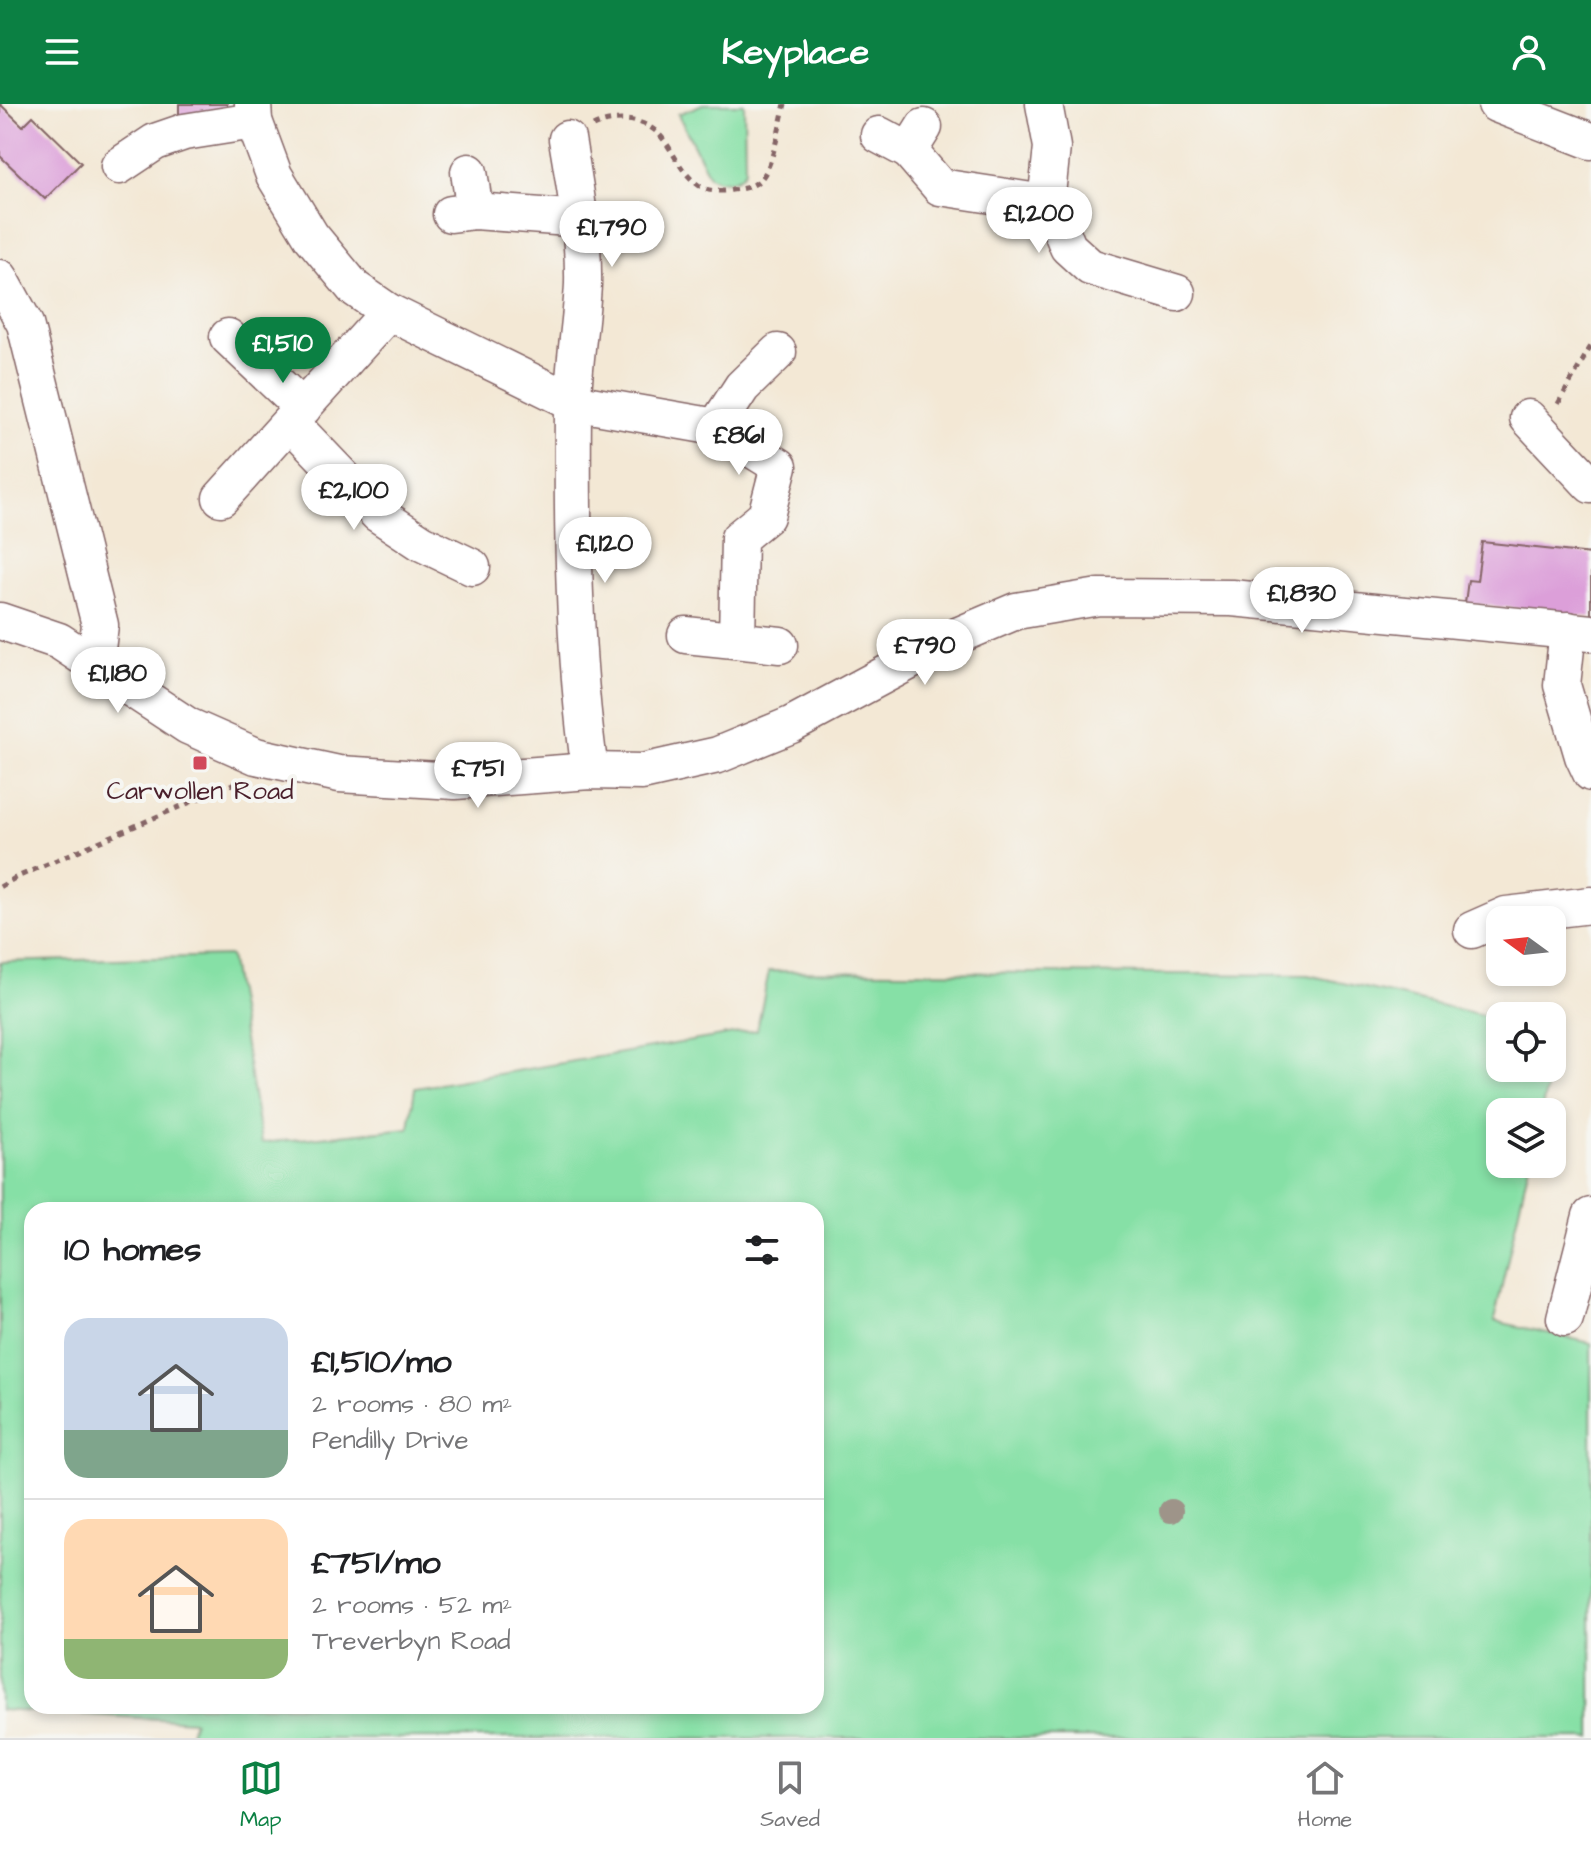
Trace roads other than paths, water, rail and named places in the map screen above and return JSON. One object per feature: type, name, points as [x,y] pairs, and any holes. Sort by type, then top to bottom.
[{"type":"street","points":[[1044,104],[1052,147],[1047,194],[1068,247],[1090,267],[1177,293]]},
{"type":"street","points":[[1496,104],[1591,141]]},
{"type":"street","points":[[119,166],[155,142],[254,112],[274,175],[311,236],[354,288],[389,312],[573,402],[716,427],[779,466],[766,516],[739,538],[737,640]]},
{"type":"street","points":[[904,138],[940,187],[1051,204]]},
{"type":"street","points":[[567,139],[581,219],[583,284],[573,402],[579,680],[590,771]]},
{"type":"street","points":[[469,172],[463,212],[581,219]]},
{"type":"street","points":[[0,278],[25,324],[100,625],[95,665]]},
{"type":"street","points":[[221,498],[389,312]]},
{"type":"street","points":[[228,337],[378,514],[422,543],[472,567]]},
{"type":"street","points":[[716,427],[742,387],[778,352]]},
{"type":"street","points":[[1534,425],[1591,485]]},
{"type":"street","points":[[0,621],[59,641],[188,726],[256,756],[339,774],[455,781],[590,771],[642,772],[718,755],[791,725],[957,636],[1016,611],[1099,597],[1232,598],[1579,632],[1562,685],[1591,773]]},
{"type":"street","points":[[686,635],[780,645]]},
{"type":"street","points":[[1472,930],[1506,915],[1591,905]]},
{"type":"street","points":[[1565,1318],[1591,1216]]},
{"type":"place","name":"Carwollen Road","points":[[200,763]]}]
